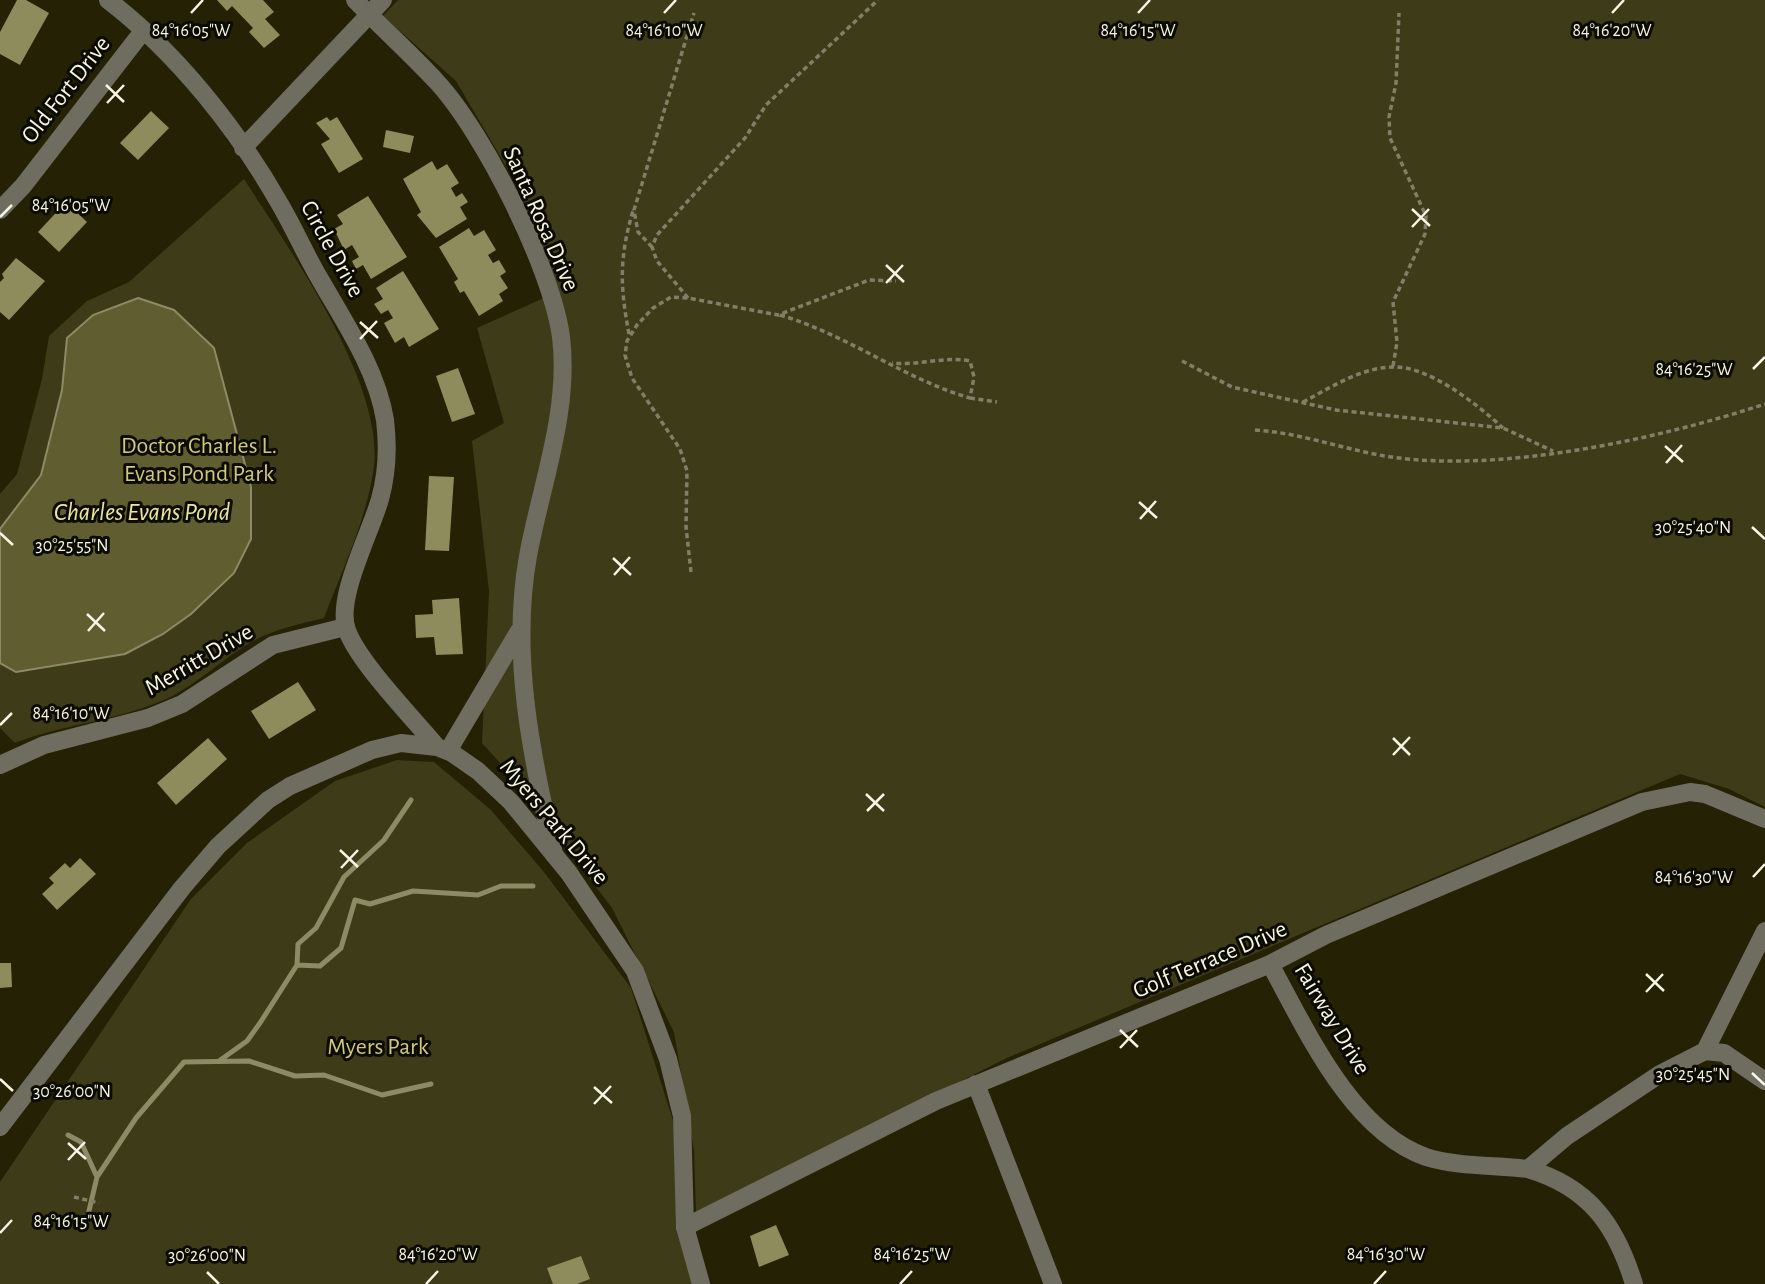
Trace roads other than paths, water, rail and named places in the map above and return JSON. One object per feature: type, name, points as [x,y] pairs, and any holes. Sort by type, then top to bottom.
[{"type":"street","name":"Santa Rosa Drive","points":[[355,0],[437,82],[462,115],[497,171],[550,290],[561,337],[562,392],[528,557],[521,628],[522,673],[529,737],[554,854]]},
{"type":"street","points":[[243,148],[383,0]]},
{"type":"street","name":"Circle Drive","points":[[120,4],[187,76],[243,148],[281,205],[354,340],[384,417],[385,479],[345,603],[345,627]]},
{"type":"street","name":"Old Fort Drive","points":[[0,211],[23,186],[144,31]]},
{"type":"street","points":[[345,627],[351,640],[382,682],[442,749]]},
{"type":"street","name":"Merritt Drive","points":[[0,765],[44,745],[148,718],[182,704],[255,653],[273,645],[345,627]]},
{"type":"street","name":"Santa Rosa Drive","points":[[442,749],[521,628]]},
{"type":"street","name":"Myers Park Drive","points":[[1,1123],[182,888],[218,846],[260,808],[290,786],[372,750],[401,743],[442,749],[478,771],[503,794],[554,854],[619,943],[635,971],[668,1059],[682,1116],[685,1227],[701,1284]]},
{"type":"street","name":"Golf Terrace Drive","points":[[685,1227],[936,1101],[1270,964],[1326,935],[1642,802],[1690,792],[1705,794],[1765,819]]},
{"type":"street","points":[[1705,1051],[1765,931]]},
{"type":"street","name":"Fairway Drive","points":[[1270,964],[1324,1061],[1352,1098],[1388,1136],[1429,1157],[1528,1169],[1553,1177],[1582,1196],[1607,1220],[1634,1284]]},
{"type":"street","points":[[1528,1169],[1590,1120],[1671,1067],[1705,1051],[1724,1053],[1765,1082]]},
{"type":"street","points":[[976,1084],[1053,1284]]},
{"type":"water","name":"Charles Evans Pond","points":[[138,298],[174,310],[214,348],[251,487],[251,539],[234,573],[191,614],[163,634],[125,654],[16,672],[0,663],[0,529],[41,475],[62,390],[67,338],[93,315]]},
{"type":"waterway","points":[[219,1061],[247,1041],[297,965],[298,944],[316,928],[344,877],[384,840],[411,800]]},
{"type":"waterway","points":[[297,965],[320,966],[341,948],[355,900],[370,904],[413,891],[478,895],[501,886],[533,886]]},
{"type":"waterway","points":[[88,1215],[97,1177],[136,1118],[184,1062],[249,1061],[295,1076],[324,1075],[382,1095],[431,1084]]},
{"type":"waterway","points":[[68,1135],[81,1142],[97,1177]]},
{"type":"park label","name":"Doctor Charles L. Evans Pond Park","points":[[199,460]]},
{"type":"park label","name":"Myers Park","points":[[378,1047]]}]
